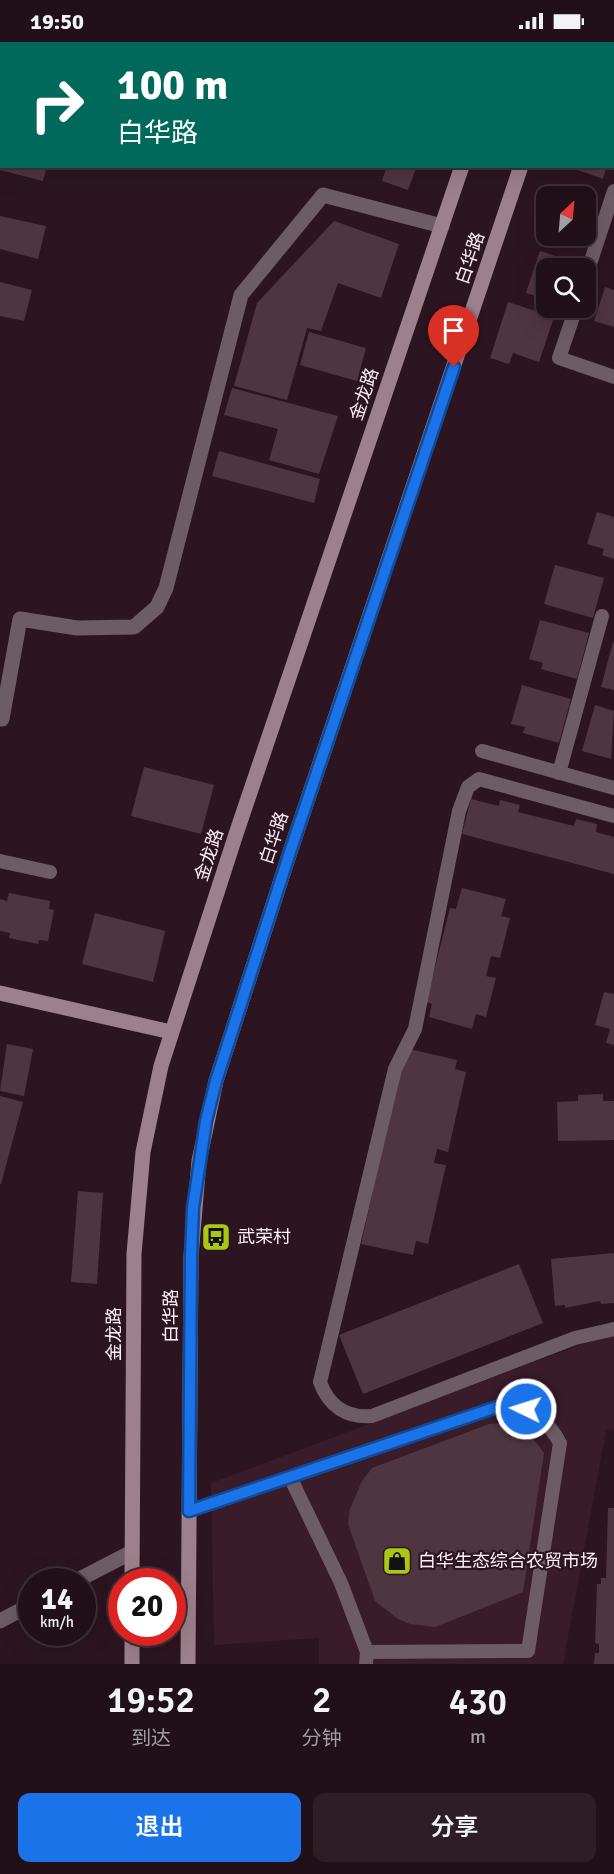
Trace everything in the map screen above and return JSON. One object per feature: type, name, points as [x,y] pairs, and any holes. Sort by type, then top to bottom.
[{"type":"main road","name":"金龙路","points":[[132,1568],[136,1203],[151,1109],[171,1032],[461,168]]},
{"type":"main road","name":"白华路","points":[[188,1664],[193,1208],[199,1161],[216,1081],[290,852],[521,168]]},
{"type":"main road","points":[[0,993],[171,1032]]},
{"type":"main road","points":[[132,1646],[132,1664]]},
{"type":"street","points":[[2,719],[20,619],[77,628],[134,627],[156,607],[166,588],[241,295],[323,195],[442,226]]},
{"type":"street","points":[[96,1570],[132,1551]]},
{"type":"street","points":[[0,1621],[18,1612]]},
{"type":"lane","points":[[592,258],[614,191]]},
{"type":"lane","points":[[573,318],[559,358],[614,377]]},
{"type":"lane","points":[[559,773],[602,616]]},
{"type":"lane","points":[[482,751],[614,788]]},
{"type":"lane","points":[[614,816],[479,779],[468,787],[459,811],[415,1029],[395,1069],[320,1382],[324,1392],[336,1407],[354,1416],[372,1416],[575,1338],[614,1329]]},
{"type":"lane","points":[[0,861],[50,872]]},
{"type":"lane","points":[[189,1511],[503,1405],[526,1409],[541,1419],[560,1443],[528,1651],[513,1658],[367,1658],[336,1572],[290,1477]]},
{"type":"shaded area","name":"白华生态综合农贸市场","points":[[614,1334],[614,1430],[606,1431],[563,1664],[319,1664],[319,1638],[214,1645],[211,1483]]},
{"type":"building","points":[[0,168],[46,168],[43,181],[0,170]]},
{"type":"building","points":[[386,168],[416,168],[408,190],[382,181]]},
{"type":"building","points":[[572,168],[606,168],[603,179]]},
{"type":"building","points":[[0,216],[46,226],[38,259],[0,249]]},
{"type":"building","points":[[334,221],[399,244],[381,298],[338,283],[321,331],[307,328],[287,400],[234,386],[257,303]]},
{"type":"building","points":[[540,251],[561,258],[538,258]]},
{"type":"building","points":[[536,263],[536,296],[526,293]]},
{"type":"building","points":[[0,282],[32,290],[24,321],[0,316]]},
{"type":"building","points":[[605,287],[614,290],[614,327],[594,321]]},
{"type":"building","points":[[508,302],[536,311],[536,318],[554,318],[539,362],[513,353],[509,364],[490,358]]},
{"type":"building","points":[[309,332],[366,348],[357,381],[300,365]]},
{"type":"building","points":[[232,388],[338,416],[319,474],[269,460],[278,429],[224,415]]},
{"type":"building","points":[[219,451],[320,479],[314,503],[212,476]]},
{"type":"building","points":[[597,512],[614,517],[614,559],[602,555],[604,549],[587,544]]},
{"type":"building","points":[[555,565],[604,578],[593,618],[544,604]]},
{"type":"building","points":[[540,620],[589,633],[577,679],[541,669],[543,663],[529,659]]},
{"type":"building","points":[[614,643],[614,690],[601,687]]},
{"type":"building","points":[[522,685],[571,699],[559,743],[523,733],[525,727],[511,724]]},
{"type":"building","points":[[595,705],[614,711],[611,759],[582,751]]},
{"type":"building","points":[[144,767],[214,785],[201,834],[131,816]]},
{"type":"building","points":[[471,799],[499,806],[500,800],[520,805],[518,812],[574,826],[576,819],[597,824],[596,832],[614,837],[614,874],[462,834]]},
{"type":"building","points":[[462,888],[506,899],[501,916],[510,918],[500,958],[491,956],[486,976],[496,978],[486,1017],[476,1014],[472,1029],[429,1017],[432,1004],[426,1002],[450,908],[456,909]]},
{"type":"building","points":[[9,893],[50,901],[49,909],[54,910],[48,941],[39,940],[38,944],[9,938],[10,933],[0,931],[0,899],[7,901]]},
{"type":"building","points":[[95,913],[165,931],[153,982],[82,964]]},
{"type":"building","points":[[604,992],[614,994],[614,1045],[606,1043],[610,1029],[595,1025]]},
{"type":"building","points":[[7,1044],[33,1049],[24,1096],[0,1091]]},
{"type":"building","points":[[405,1048],[457,1060],[455,1069],[466,1072],[448,1152],[437,1149],[434,1163],[446,1165],[428,1244],[416,1241],[413,1255],[361,1244]]},
{"type":"building","points":[[603,1094],[603,1101],[614,1101],[614,1140],[558,1141],[557,1102],[578,1101],[578,1095]]},
{"type":"building","points":[[0,1096],[23,1102],[1,1184],[0,1184]]},
{"type":"building","points":[[78,1191],[103,1193],[97,1284],[71,1282]]},
{"type":"building","points":[[614,1253],[614,1303],[601,1304],[600,1301],[565,1308],[565,1305],[555,1306],[551,1259]]},
{"type":"building","points":[[519,1264],[543,1323],[363,1394],[339,1335]]},
{"type":"building","points":[[500,1423],[521,1427],[530,1434],[544,1453],[523,1592],[435,1627],[410,1624],[398,1619],[375,1601],[348,1524],[350,1509],[362,1481],[372,1468],[489,1424]]},
{"type":"building","points":[[608,1508],[614,1508],[614,1664],[594,1664],[595,1653],[599,1653],[599,1644],[595,1643],[597,1584],[601,1584],[601,1578],[606,1578]]},
{"type":"place","name":"武荣村","points":[[216,1237]]},
{"type":"place","name":"白华生态综合农贸市场","points":[[397,1561]]},
{"type":"route","points":[[454,367],[290,852],[235,1020],[206,1121],[193,1208],[189,1511],[503,1405],[526,1409]]}]
